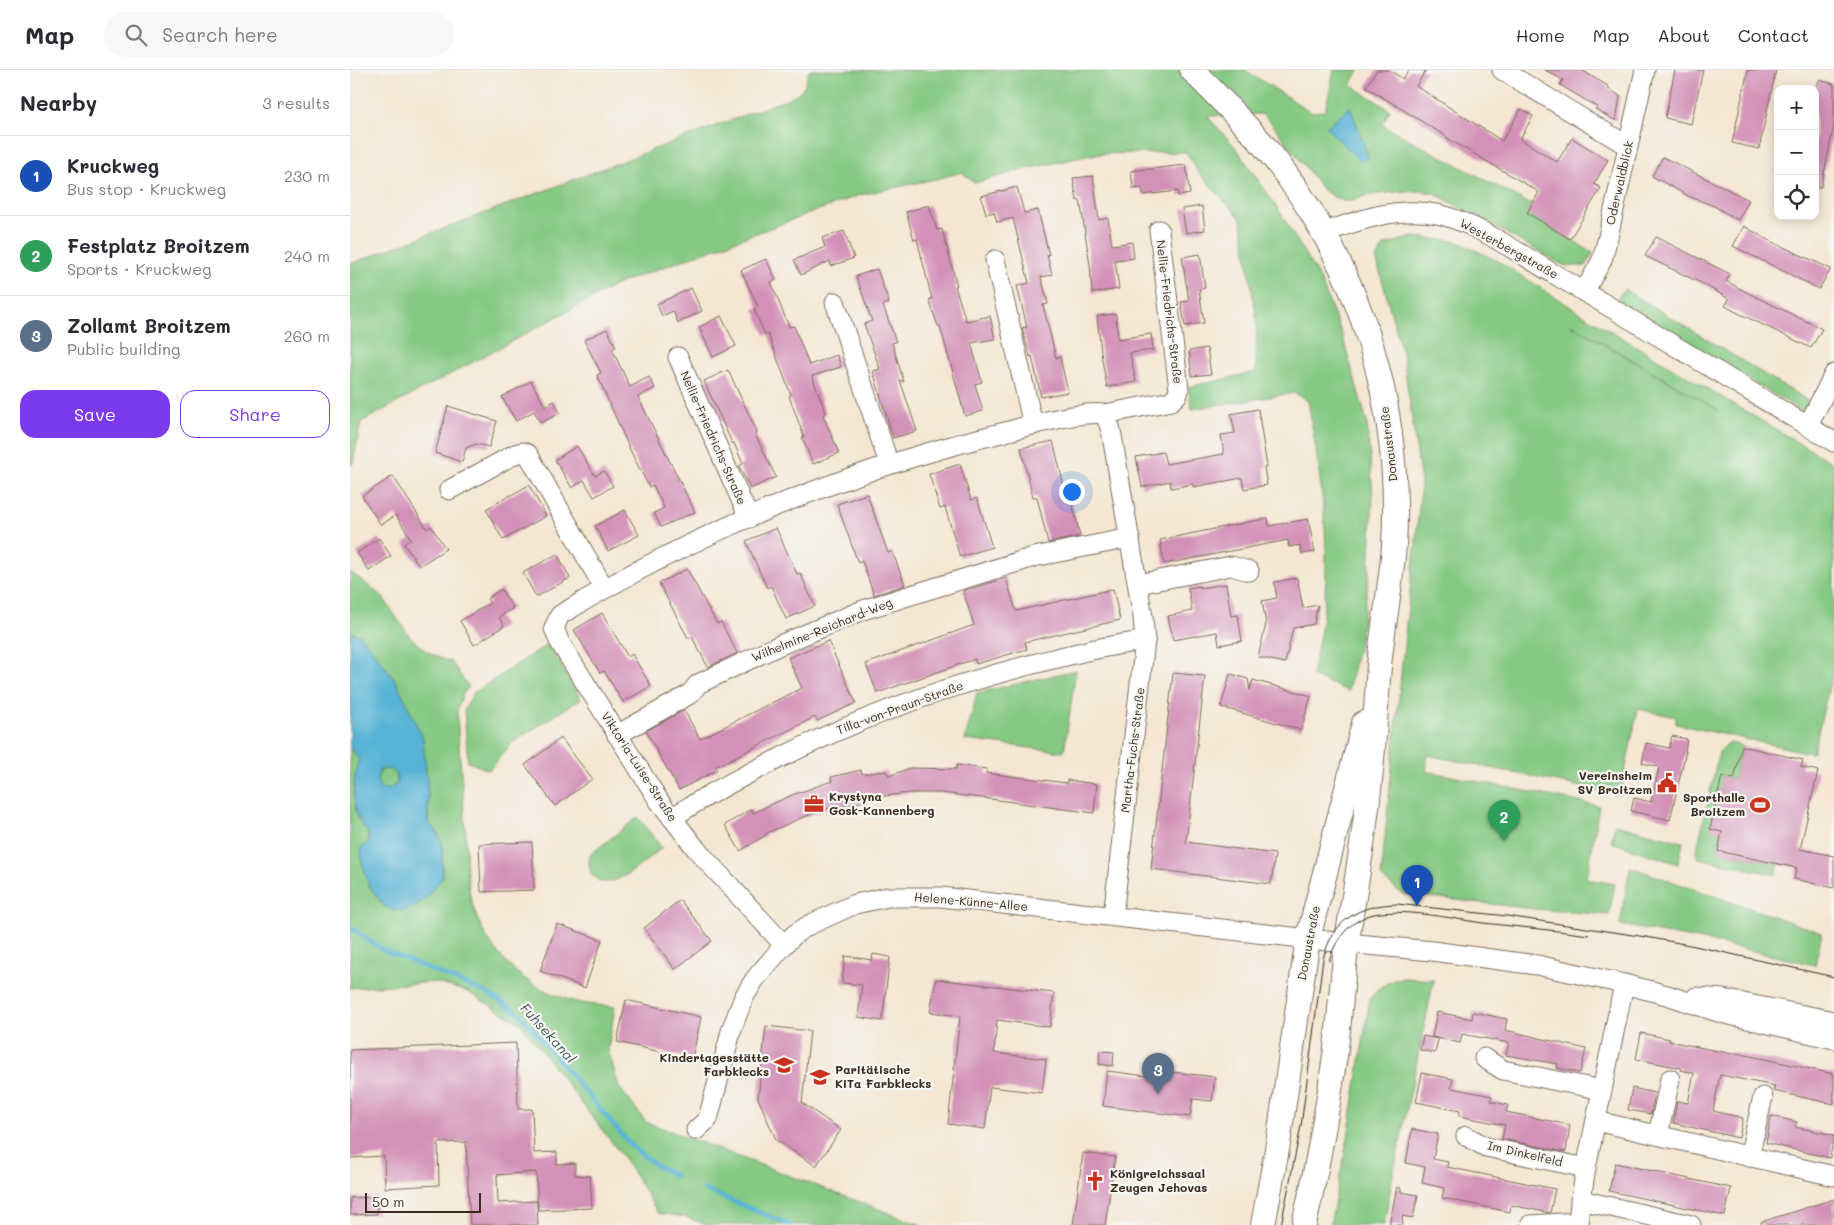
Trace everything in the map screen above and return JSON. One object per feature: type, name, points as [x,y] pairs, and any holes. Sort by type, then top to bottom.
[{"type":"main road","points":[[1192,70],[1227,105],[1265,148],[1291,183],[1322,233]]},
{"type":"main road","name":"Donaustraße","points":[[1304,1225],[1314,1182],[1334,1061],[1347,943],[1369,788],[1378,705],[1379,666],[1394,543],[1392,445],[1381,385],[1370,344],[1349,283],[1322,233]]},
{"type":"main road","name":"Donaustraße","points":[[1263,1225],[1281,1125],[1308,938],[1379,666]]},
{"type":"street","points":[[1502,70],[1628,146]]},
{"type":"street","name":"Oderwaldblick","points":[[1584,292],[1602,260],[1645,70]]},
{"type":"street","name":"Westerbergstraße","points":[[1322,233],[1374,217],[1414,212],[1439,214],[1455,219],[1494,239],[1834,442]]},
{"type":"street","name":"Nellie-Friedrichs-Straße","points":[[556,621],[560,615],[604,588],[682,548],[816,490],[929,452],[1033,425],[1171,401],[1178,394],[1179,389],[1159,230]]},
{"type":"street","points":[[995,260],[1033,425]]},
{"type":"street","points":[[835,302],[889,464]]},
{"type":"street","name":"Nellie-Friedrichs-Straße","points":[[678,357],[749,518]]},
{"type":"street","points":[[1808,426],[1834,374]]},
{"type":"street","name":"Martha-Fuchs-Straße","points":[[1105,414],[1111,430],[1138,584],[1145,641],[1113,916]]},
{"type":"street","points":[[449,490],[515,454],[523,452],[528,454],[604,588]]},
{"type":"street","name":"Wilhelmine-Reichard-Weg","points":[[617,735],[690,694],[698,684],[780,645],[863,610],[1034,557],[1130,538]]},
{"type":"street","points":[[1138,584],[1231,566],[1249,571]]},
{"type":"street","name":"Viktoria-Luise-Straße","points":[[556,621],[554,628],[559,641],[659,801],[697,850],[784,945]]},
{"type":"street","name":"Tilla-von-Praun-Straße","points":[[672,818],[706,796],[800,748],[849,725],[903,704],[942,690],[1010,670],[1095,648],[1145,641]]},
{"type":"street","name":"Helene-Künne-Allee","points":[[696,1130],[708,1119],[732,1028],[744,997],[755,979],[795,934],[824,917],[855,904],[888,897],[941,897],[1432,951],[1537,965],[1667,995]]},
{"type":"street","points":[[1530,1225],[1579,1224],[1580,1200],[1586,1168],[1624,984]]},
{"type":"street","points":[[1667,995],[1723,999],[1834,1021]]},
{"type":"street","points":[[1667,995],[1721,1012],[1834,1039]]},
{"type":"street","points":[[1484,1058],[1503,1070],[1602,1090]]},
{"type":"street","points":[[1658,1135],[1670,1079]]},
{"type":"street","points":[[1749,1157],[1763,1097]]},
{"type":"street","points":[[1596,1121],[1834,1176]]},
{"type":"street","name":"Im Dinkelfeld","points":[[1466,1136],[1486,1147],[1586,1168]]},
{"type":"street","points":[[1580,1200],[1691,1225]]},
{"type":"green space","points":[[809,70],[1245,70],[1311,112],[1325,111],[1334,70],[1359,70],[1351,85],[1390,110],[1382,125],[1532,205],[1527,213],[1593,253],[1586,266],[1561,264],[1434,193],[1402,191],[1364,196],[1353,201],[1344,201],[1323,190],[1272,124],[1262,114],[1207,116],[1236,148],[1278,209],[1320,279],[1342,335],[1367,422],[1373,495],[1369,575],[1361,634],[1348,691],[1312,676],[1323,614],[1326,553],[1323,502],[1308,401],[1295,393],[1192,409],[1188,387],[1256,372],[1257,322],[1241,219],[1198,172],[1186,152],[1096,154],[1022,170],[974,183],[962,172],[860,195],[620,283],[361,422],[353,463],[350,465],[350,264],[794,96],[803,87]]},
{"type":"green space","points":[[1412,237],[1456,241],[1498,261],[1577,311],[1834,464],[1834,667],[1813,752],[1810,753],[1676,724],[1676,717],[1638,709],[1620,795],[1428,755],[1426,771],[1599,806],[1587,879],[1615,884],[1609,915],[1402,894],[1381,877],[1421,482],[1403,356],[1376,258],[1385,245]],"holes":[[[1571,324],[1718,410],[1571,325]]]},
{"type":"green space","points":[[1624,289],[1818,407],[1812,417],[1616,301]]},
{"type":"green space","points":[[350,572],[381,595],[411,638],[425,650],[451,662],[469,687],[463,694],[457,710],[468,881],[477,918],[486,935],[509,966],[540,988],[558,996],[586,1004],[615,1007],[608,1049],[619,1087],[646,1122],[921,1225],[707,1225],[685,1217],[658,1213],[626,1161],[521,1024],[468,992],[434,982],[350,988],[350,748],[359,759],[355,778],[354,798],[358,817],[368,832],[369,886],[385,907],[433,888],[442,877],[442,843],[437,832],[428,822],[428,793],[396,681],[361,636],[350,632]]},
{"type":"green space","points":[[548,644],[581,699],[513,742],[489,770],[468,762],[464,710],[473,693]]},
{"type":"green space","points":[[1076,670],[1064,752],[965,740],[977,693]]},
{"type":"green space","points":[[1730,743],[1742,746],[1734,779],[1722,776],[1722,832],[1718,851],[1779,864],[1776,875],[1699,858],[1696,854],[1719,752]]},
{"type":"green space","points":[[390,769],[397,774],[397,784],[389,789],[381,789],[377,780],[381,770]]},
{"type":"green space","points":[[638,817],[662,848],[628,874],[609,882],[600,881],[593,876],[589,868],[591,854]]},
{"type":"green space","points":[[1615,824],[1683,842],[1678,864],[1611,842]]},
{"type":"green space","points":[[1630,867],[1822,933],[1815,965],[1703,940],[1620,925]]},
{"type":"green space","points":[[1404,978],[1434,980],[1384,1225],[1330,1225],[1348,1137],[1370,998],[1385,984]]},
{"type":"water","points":[[1350,107],[1369,158],[1360,161],[1326,127]]},
{"type":"water","points":[[350,632],[361,636],[396,681],[423,738],[428,793],[428,822],[437,832],[442,843],[442,878],[424,900],[412,908],[399,911],[385,907],[369,886],[362,863],[361,848],[369,842],[368,832],[358,817],[354,798],[359,759],[350,748]],"holes":[[[390,769],[397,774],[397,784],[389,789],[381,789],[377,780],[380,770]]]},
{"type":"building","points":[[1377,70],[1389,70],[1403,79],[1409,70],[1426,70],[1416,86],[1502,141],[1521,109],[1533,116],[1520,139],[1557,162],[1572,138],[1608,160],[1594,184],[1601,188],[1570,239],[1527,213],[1539,192],[1447,138],[1366,87]]},
{"type":"building","points":[[1545,70],[1581,70],[1608,86],[1607,88],[1620,96],[1616,121],[1595,109],[1597,107],[1560,85],[1563,80]]},
{"type":"building","points":[[1675,70],[1703,70],[1691,124],[1665,118]]},
{"type":"building","points":[[1748,70],[1776,70],[1759,149],[1732,143]]},
{"type":"building","points":[[1819,80],[1834,84],[1834,125],[1821,187],[1819,187]]},
{"type":"building","points":[[1663,157],[1749,200],[1738,220],[1714,206],[1688,196],[1652,176]]},
{"type":"building","points":[[1186,165],[1190,194],[1178,196],[1178,191],[1143,195],[1142,188],[1133,189],[1131,171]]},
{"type":"building","points":[[1093,176],[1099,220],[1108,218],[1112,245],[1132,242],[1134,258],[1115,260],[1119,289],[1092,293],[1090,265],[1080,200],[1077,201],[1073,178]]},
{"type":"building","points":[[1017,187],[1024,213],[1038,210],[1052,275],[1041,277],[1048,304],[1043,305],[1056,358],[1060,357],[1068,392],[1041,397],[1032,356],[1030,357],[1022,328],[1027,327],[1017,286],[1029,283],[1013,218],[997,222],[994,212],[986,214],[981,196]]},
{"type":"building","points":[[929,205],[937,230],[942,229],[957,286],[955,286],[966,321],[990,316],[995,339],[971,343],[982,382],[975,384],[983,411],[965,416],[940,326],[938,326],[929,300],[932,299],[917,239],[914,240],[906,212]]},
{"type":"building","points":[[1202,206],[1205,230],[1186,233],[1182,209]]},
{"type":"building","points":[[1744,226],[1768,240],[1831,269],[1819,289],[1733,246]]},
{"type":"building","points":[[844,231],[854,258],[831,266],[830,261],[801,275],[794,260],[825,247],[822,238]]},
{"type":"building","points":[[1656,237],[1730,274],[1726,281],[1822,329],[1811,348],[1725,306],[1729,299],[1707,286],[1645,256]]},
{"type":"building","points":[[1200,254],[1205,288],[1199,289],[1204,323],[1185,326],[1181,302],[1189,301],[1182,257]]},
{"type":"building","points":[[766,259],[776,280],[771,282],[789,327],[794,326],[809,365],[837,355],[841,367],[812,376],[826,413],[823,415],[839,453],[813,464],[802,437],[804,437],[789,396],[791,395],[768,334],[765,335],[754,309],[758,307],[741,270]]},
{"type":"building","points":[[877,269],[889,303],[883,305],[896,342],[892,343],[904,382],[900,380],[917,431],[893,438],[873,371],[880,369],[864,324],[872,321],[856,276]]},
{"type":"building","points":[[691,288],[702,311],[678,323],[673,311],[662,316],[657,304]]},
{"type":"building","points":[[1116,314],[1118,339],[1151,334],[1153,350],[1130,353],[1136,382],[1107,387],[1097,316]]},
{"type":"building","points":[[721,316],[736,346],[713,357],[699,327]]},
{"type":"building","points":[[607,329],[616,347],[612,349],[630,387],[649,377],[655,388],[638,397],[695,512],[661,527],[654,513],[664,508],[653,485],[649,487],[631,452],[597,375],[601,373],[584,340]]},
{"type":"building","points":[[1207,348],[1211,374],[1192,376],[1189,351]]},
{"type":"building","points":[[728,370],[757,432],[755,434],[776,477],[750,489],[739,466],[743,464],[704,381]]},
{"type":"building","points":[[531,381],[545,406],[554,401],[560,413],[541,423],[534,411],[516,421],[502,397]]},
{"type":"building","points":[[448,406],[497,421],[489,447],[476,444],[466,448],[462,462],[435,453]]},
{"type":"building","points":[[1258,409],[1267,467],[1264,467],[1267,485],[1244,489],[1242,478],[1193,487],[1193,484],[1171,488],[1170,481],[1142,487],[1136,457],[1163,452],[1166,464],[1224,454],[1221,435],[1235,433],[1231,414]]},
{"type":"building","points":[[1053,441],[1065,490],[1069,489],[1080,536],[1048,543],[1037,497],[1033,497],[1021,448]]},
{"type":"building","points":[[577,446],[595,476],[604,471],[613,486],[594,497],[584,480],[572,488],[555,460]]},
{"type":"building","points":[[960,464],[971,500],[977,498],[992,547],[960,557],[945,507],[940,509],[929,474]]},
{"type":"building","points":[[393,476],[427,529],[431,526],[446,549],[419,566],[404,544],[411,539],[396,515],[381,525],[362,496]]},
{"type":"building","points":[[529,485],[546,516],[503,540],[486,509]]},
{"type":"building","points":[[867,494],[888,553],[892,551],[905,585],[874,595],[862,561],[858,563],[837,504]]},
{"type":"building","points":[[625,510],[639,535],[608,551],[595,526]]},
{"type":"building","points":[[1268,518],[1269,526],[1308,519],[1315,552],[1302,554],[1300,545],[1289,547],[1288,540],[1164,564],[1160,540]]},
{"type":"building","points":[[776,528],[797,574],[800,573],[815,606],[786,619],[771,586],[767,588],[746,541]]},
{"type":"building","points":[[379,538],[391,556],[369,571],[357,553]]},
{"type":"building","points":[[557,554],[570,578],[536,597],[523,573]]},
{"type":"building","points":[[687,569],[717,624],[721,622],[737,653],[708,667],[692,637],[688,638],[659,583]]},
{"type":"building","points":[[1006,578],[1016,611],[1113,589],[1120,620],[1025,642],[1027,649],[976,664],[975,659],[877,693],[866,664],[974,625],[963,591]]},
{"type":"building","points":[[1297,578],[1303,608],[1318,605],[1314,624],[1293,628],[1285,663],[1258,657],[1266,624],[1262,601],[1277,598],[1274,582]]},
{"type":"building","points":[[1226,584],[1231,616],[1238,615],[1242,641],[1219,645],[1217,632],[1173,640],[1168,616],[1192,611],[1188,588]]},
{"type":"building","points":[[501,589],[513,608],[499,617],[504,626],[474,645],[460,621],[490,603],[487,599]]},
{"type":"building","points":[[602,613],[628,657],[632,654],[651,686],[623,702],[604,671],[600,673],[574,630]]},
{"type":"building","points":[[828,641],[856,703],[817,721],[815,717],[715,767],[717,770],[679,790],[646,731],[684,710],[700,739],[802,688],[788,658]]},
{"type":"building","points":[[1173,673],[1205,676],[1186,842],[1275,854],[1271,884],[1151,869]]},
{"type":"building","points":[[1230,674],[1248,679],[1250,690],[1253,680],[1311,696],[1301,730],[1221,707]]},
{"type":"building","name":"Vereinsheim SV Broitzem","points":[[1672,736],[1687,739],[1670,820],[1631,811],[1634,798],[1651,802],[1659,767],[1642,763],[1646,743],[1669,748]]},
{"type":"building","points":[[561,738],[592,779],[555,806],[525,765]]},
{"type":"building","name":"Sporthalle Broitzem","points":[[1742,746],[1803,760],[1801,767],[1818,771],[1800,849],[1834,856],[1834,888],[1794,879],[1797,868],[1718,851],[1722,832],[1710,829],[1722,776],[1734,779]]},
{"type":"building","points":[[957,765],[987,769],[986,773],[1067,783],[1067,780],[1097,784],[1094,813],[941,793],[910,793],[868,798],[868,800],[839,807],[838,805],[801,818],[765,834],[740,851],[725,825],[751,809],[753,813],[792,795],[832,781],[831,777],[861,770],[862,774],[886,771],[889,776],[910,768],[956,769]]},
{"type":"building","points":[[532,842],[534,890],[481,892],[479,844]]},
{"type":"building","points":[[680,900],[712,941],[675,969],[644,928]]},
{"type":"building","points":[[557,924],[602,940],[585,988],[540,971]]},
{"type":"building","points":[[873,954],[890,957],[882,1021],[858,1017],[862,985],[842,983],[845,956],[872,960]]},
{"type":"building","points":[[936,979],[1054,993],[1050,1027],[997,1020],[994,1053],[1046,1059],[1042,1093],[990,1087],[985,1129],[948,1124],[960,1016],[930,1012]]},
{"type":"building","points":[[626,1000],[701,1017],[692,1059],[617,1042]]},
{"type":"building","points":[[1437,1012],[1472,1019],[1473,1012],[1507,1019],[1505,1030],[1586,1049],[1580,1073],[1557,1068],[1558,1064],[1506,1055],[1509,1043],[1462,1034],[1460,1043],[1432,1037]]},
{"type":"building","name":"Kindertagesstätte Farbklecks","points":[[766,1026],[810,1031],[802,1103],[841,1130],[816,1166],[776,1140],[758,1098]]},
{"type":"building","points":[[1641,1033],[1670,1039],[1669,1041],[1732,1054],[1732,1052],[1834,1074],[1834,1104],[1773,1091],[1775,1086],[1720,1075],[1713,1111],[1743,1118],[1739,1138],[1673,1123],[1677,1101],[1688,1103],[1694,1073],[1680,1070],[1681,1068],[1636,1059]]},
{"type":"building","points":[[1423,1036],[1438,1039],[1435,1053],[1420,1050]]},
{"type":"building","points":[[516,1043],[518,1109],[532,1109],[534,1153],[557,1152],[557,1164],[575,1163],[575,1175],[590,1176],[592,1208],[538,1210],[536,1172],[497,1175],[498,1203],[537,1201],[538,1225],[470,1225],[466,1142],[438,1143],[439,1185],[385,1188],[384,1156],[350,1158],[350,1050]]},
{"type":"building","points":[[1100,1051],[1114,1052],[1113,1066],[1099,1064]]},
{"type":"building","points":[[1107,1071],[1171,1079],[1172,1072],[1215,1077],[1212,1101],[1193,1099],[1190,1117],[1103,1106]]},
{"type":"building","points":[[1422,1073],[1453,1079],[1451,1088],[1492,1096],[1491,1101],[1508,1105],[1506,1112],[1570,1125],[1566,1152],[1502,1139],[1505,1125],[1459,1116],[1460,1111],[1416,1102]]},
{"type":"building","points":[[1632,1088],[1655,1093],[1651,1114],[1628,1110]]},
{"type":"building","points":[[1771,1116],[1797,1122],[1795,1127],[1834,1135],[1830,1158],[1766,1143]]},
{"type":"building","points":[[1412,1129],[1438,1134],[1433,1159],[1448,1162],[1447,1167],[1555,1189],[1550,1213],[1511,1205],[1510,1212],[1442,1198],[1444,1188],[1422,1183],[1425,1167],[1406,1163]]},
{"type":"building","name":"Königreichssaal Zeugen Jehovas","points":[[1083,1153],[1115,1157],[1105,1225],[1073,1225]]},
{"type":"building","points":[[1615,1163],[1731,1188],[1725,1216],[1609,1191]]},
{"type":"building","points":[[1397,1187],[1401,1188],[1401,1192],[1418,1195],[1413,1218],[1402,1216],[1403,1225],[1389,1225]]},
{"type":"building","points":[[377,1197],[377,1214],[350,1215],[350,1198]]},
{"type":"building","points":[[1834,1199],[1834,1225],[1762,1225],[1761,1222]]},
{"type":"waterway","name":"Fuhsekanal","points":[[350,927],[383,950],[487,993],[519,1013],[627,1141],[644,1157],[676,1176]]},
{"type":"waterway","name":"Fuhsekanal","points":[[703,1189],[790,1225]]},
{"type":"tram line","points":[[1281,1225],[1301,1126],[1323,959],[1333,934],[1349,917],[1359,912],[1383,905],[1397,904],[1507,916],[1695,946],[1834,977]]},
{"type":"tram line","points":[[1329,961],[1339,939],[1349,927],[1362,918],[1382,913],[1426,914],[1483,923],[1589,935]]},
{"type":"place","name":"Vereinsheim SV Broitzem","points":[[1667,783]]},
{"type":"place","name":"Krystyna Gosk-Kannenberg","points":[[814,804]]},
{"type":"place","name":"Sporthalle Broitzem","points":[[1760,805]]},
{"type":"place","name":"Festplatz Broitzem","points":[[1504,841]]},
{"type":"place","name":"Kruckweg","points":[[1417,906]]},
{"type":"place","name":"Kindertagesstätte Farbklecks","points":[[784,1065]]},
{"type":"place","name":"Paritätische KiTa Farbklecks","points":[[820,1077]]},
{"type":"place","name":"Zollamt Broitzem","points":[[1158,1094]]},
{"type":"place","name":"Königreichssaal Zeugen Jehovas","points":[[1095,1181]]}]
